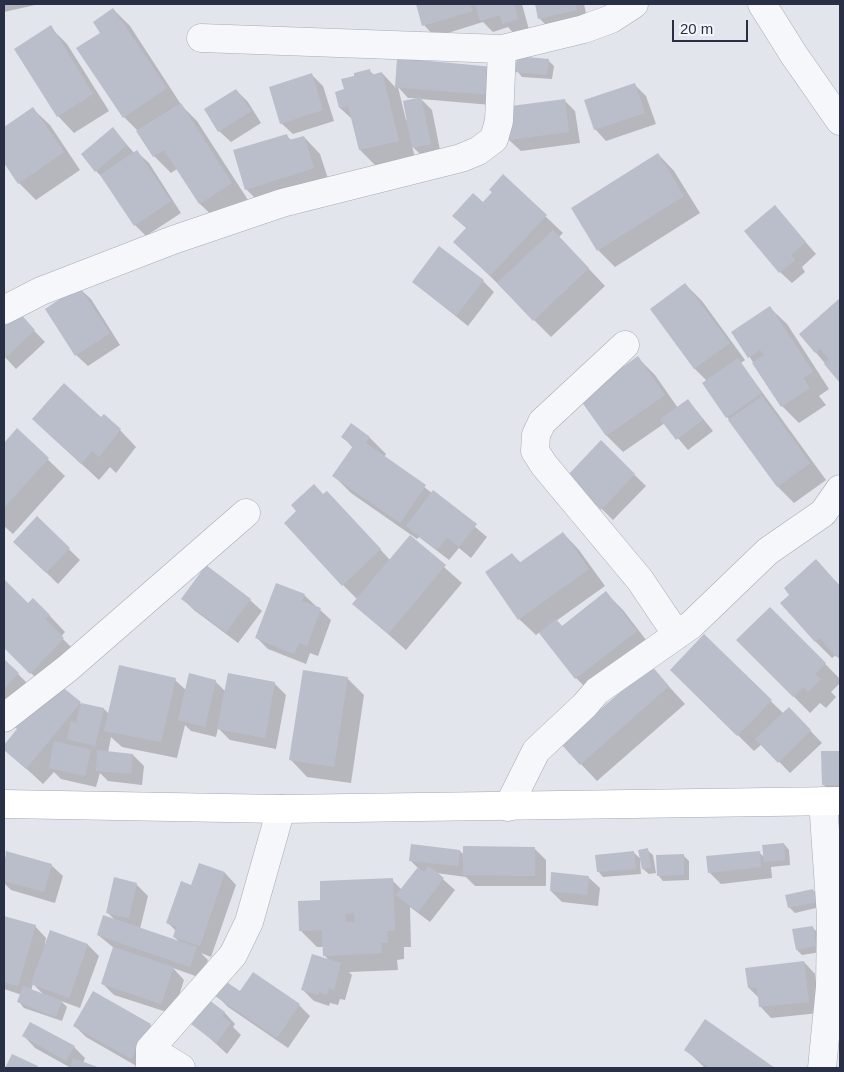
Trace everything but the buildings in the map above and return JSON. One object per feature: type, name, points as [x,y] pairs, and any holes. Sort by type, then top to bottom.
[{"type":"main road","points":[[4,804],[281,809],[832,801]]},
{"type":"street","points":[[762,4],[794,56],[840,121]]},
{"type":"street","points":[[201,38],[502,49],[584,29],[611,19],[632,5]]},
{"type":"street","points":[[4,310],[41,291],[173,240],[273,206],[461,158],[478,151],[494,139],[499,121],[502,49]]},
{"type":"street","points":[[625,346],[542,422],[536,435],[536,450],[544,465],[640,580],[677,635]]},
{"type":"street","points":[[508,807],[536,751],[585,706],[597,691],[691,625],[768,551],[823,513],[840,489]]},
{"type":"street","points":[[4,718],[68,668],[246,513]]},
{"type":"street","points":[[822,1068],[830,987],[832,801]]},
{"type":"street","points":[[181,1068],[150,1058],[233,955],[249,922],[281,809]]}]
